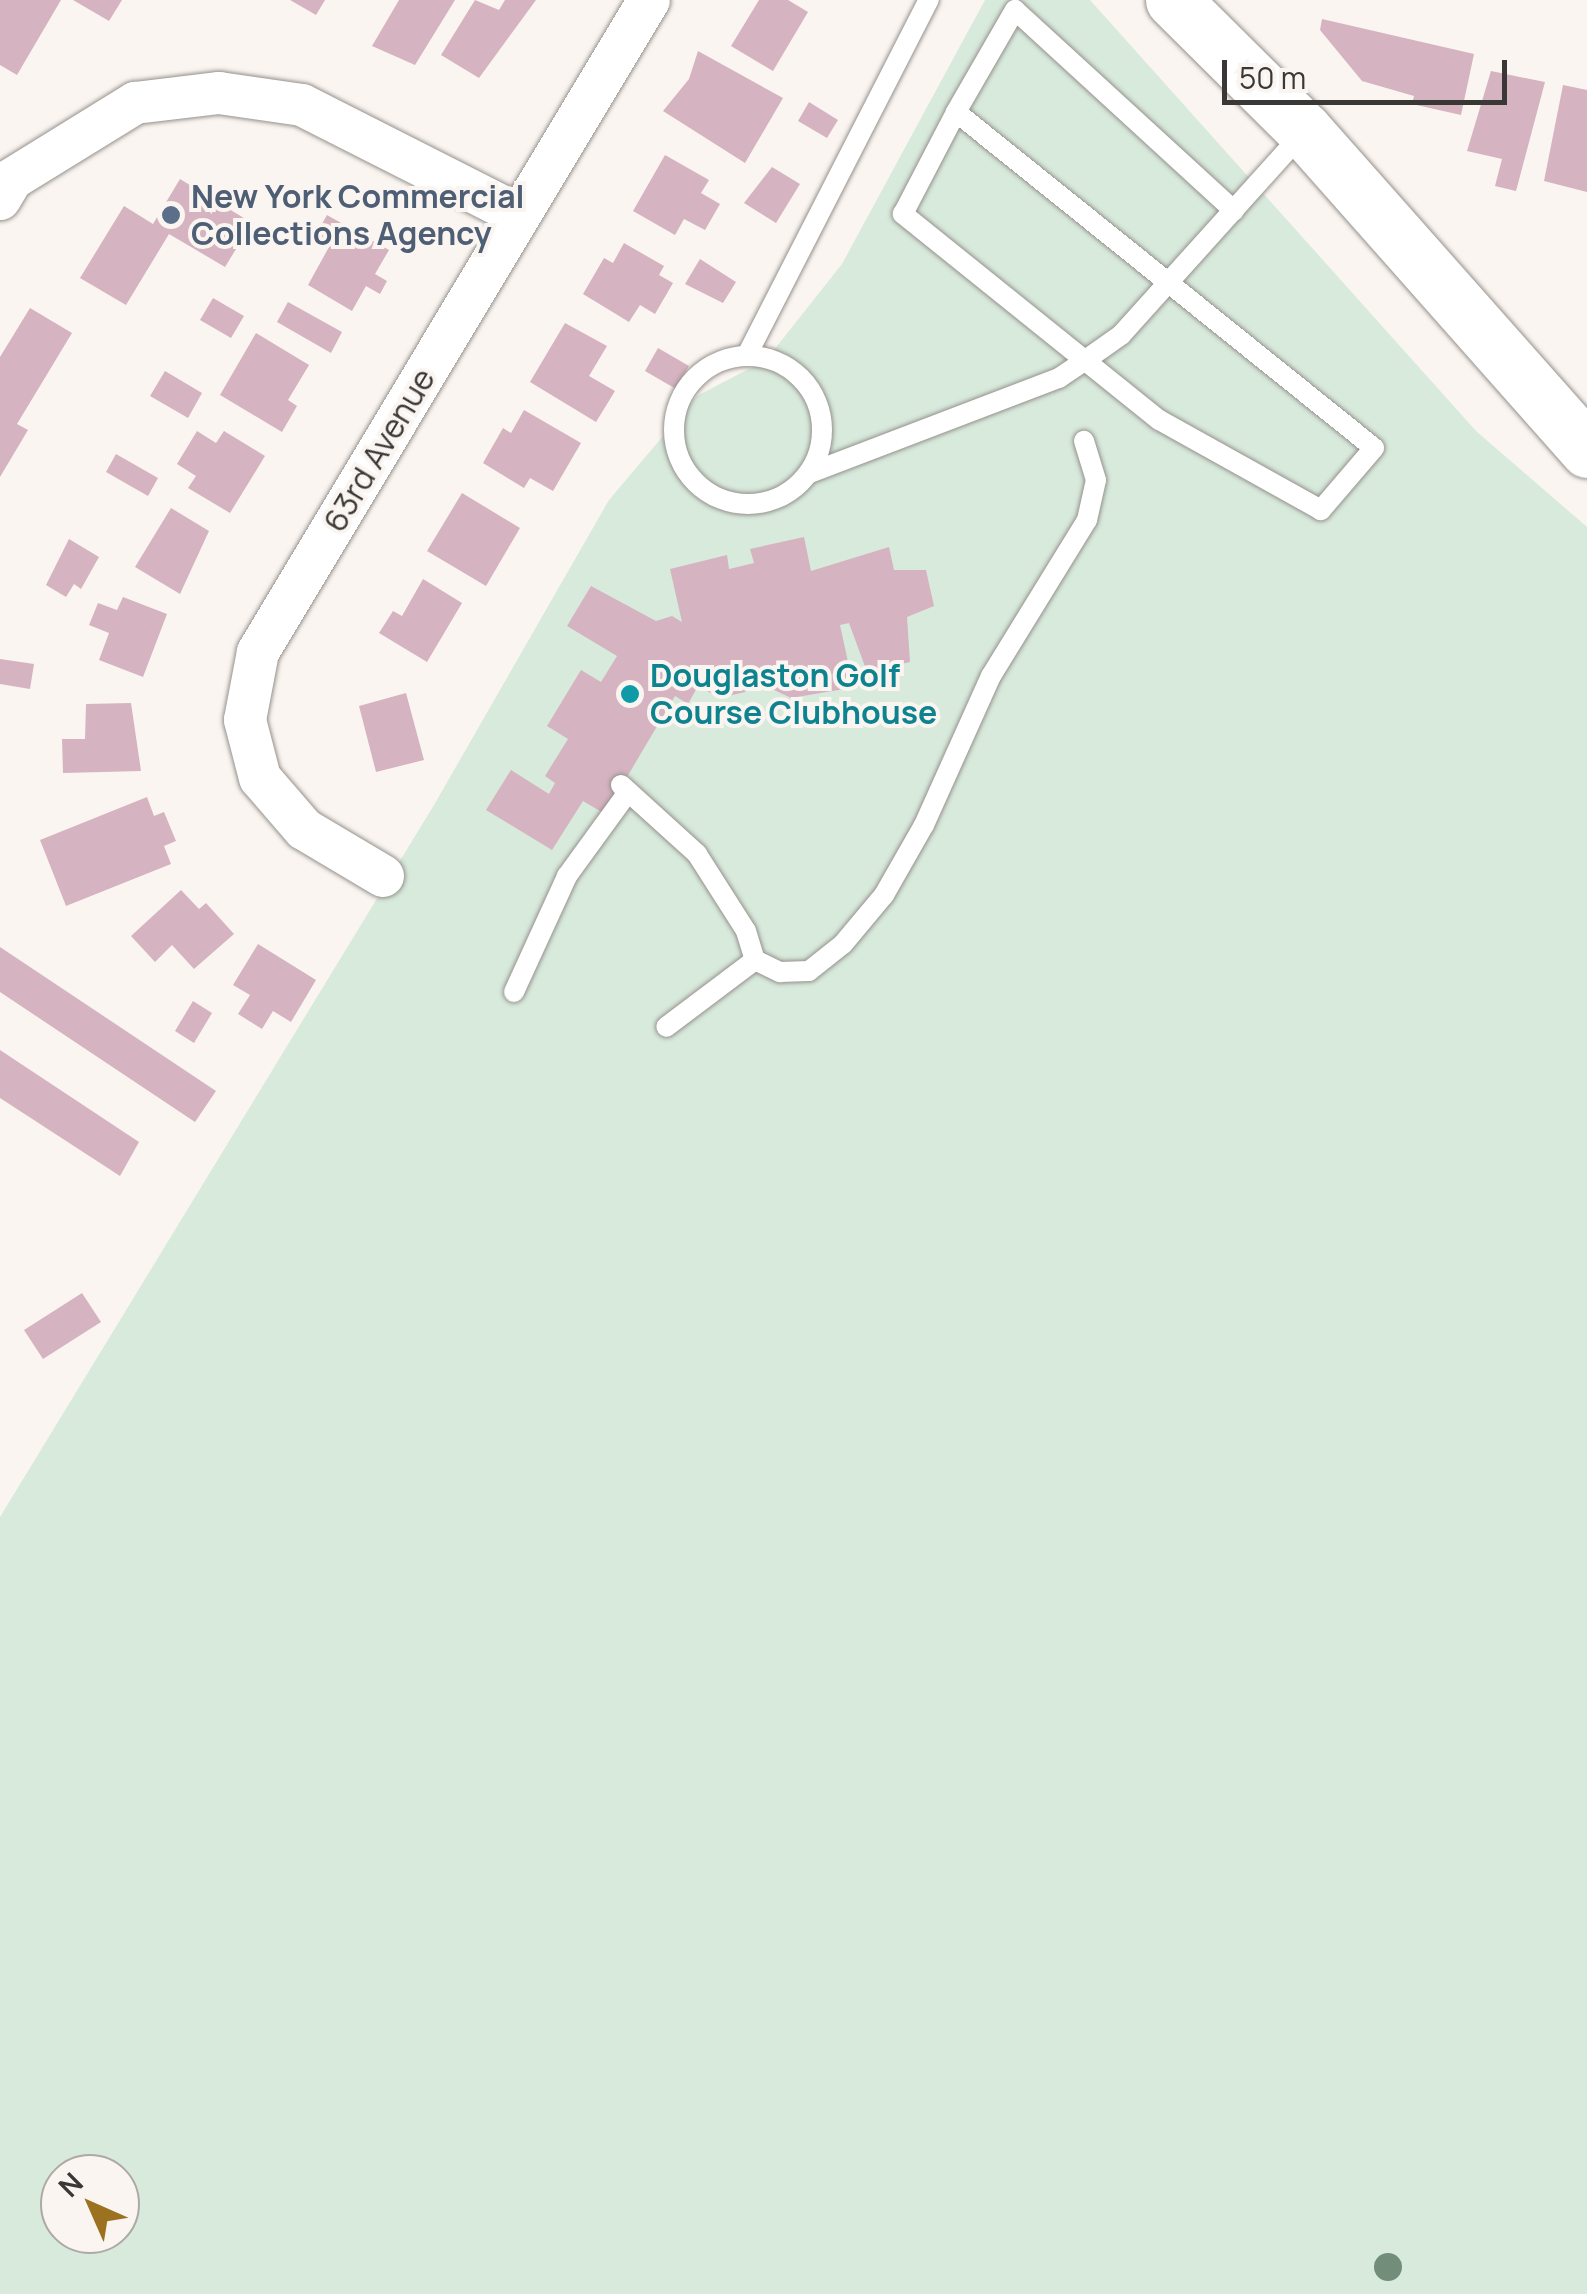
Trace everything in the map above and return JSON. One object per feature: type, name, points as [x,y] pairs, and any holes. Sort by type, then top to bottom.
[{"type":"street","name":"63rd Avenue","points":[[384,876],[304,829],[260,778],[246,720],[258,652],[649,0]]},
{"type":"street","points":[[1187,6],[1305,131],[1587,450]]},
{"type":"street","points":[[0,199],[12,179],[135,103],[219,93],[302,105],[519,216]]},
{"type":"lane","points":[[747,355],[930,0]]},
{"type":"lane","points":[[956,112],[1374,448],[1321,510],[1159,420],[904,214],[956,112],[1015,10],[1234,211]]},
{"type":"lane","points":[[810,473],[823,428],[814,395],[792,369],[747,355],[700,372],[684,392],[674,416],[682,466],[708,493],[744,505],[769,502],[810,473],[1059,378],[1121,335],[1305,131]]},
{"type":"lane","points":[[514,992],[568,876],[624,788],[697,854],[746,930],[756,960],[780,972],[809,971],[843,944],[884,895],[924,826],[992,676],[1087,520],[1096,480],[1084,442]]},
{"type":"lane","points":[[666,1027],[756,960]]},
{"type":"green space","points":[[985,0],[1090,0],[1476,431],[1587,527],[1587,2294],[0,2294],[0,1517],[434,805],[609,500],[697,396],[766,360],[842,264]]},
{"type":"building","points":[[0,0],[61,0],[17,75],[0,65]]},
{"type":"building","points":[[73,0],[122,0],[109,21]]},
{"type":"building","points":[[290,0],[325,0],[316,15]]},
{"type":"building","points":[[399,0],[455,0],[415,65],[372,46]]},
{"type":"building","points":[[475,0],[499,10],[505,0],[536,0],[479,78],[441,55]]},
{"type":"building","points":[[759,0],[788,0],[808,12],[773,71],[731,46]]},
{"type":"building","points":[[1322,19],[1474,54],[1461,115],[1412,104],[1414,96],[1362,81],[1320,30]]},
{"type":"building","points":[[698,51],[783,98],[745,163],[663,111],[689,79]]},
{"type":"building","points":[[1491,71],[1545,82],[1516,191],[1495,186],[1502,159],[1467,151]]},
{"type":"building","points":[[1563,85],[1587,90],[1587,192],[1544,181]]},
{"type":"building","points":[[809,102],[838,120],[827,138],[798,121]]},
{"type":"building","points":[[665,155],[709,180],[701,193],[720,204],[705,230],[684,219],[675,235],[633,211]]},
{"type":"building","points":[[772,167],[800,184],[776,223],[744,203]]},
{"type":"building","points":[[180,179],[252,223],[225,267],[169,234],[126,305],[80,278],[124,206],[153,224]]},
{"type":"building","points":[[327,215],[389,250],[375,274],[387,281],[380,294],[366,286],[352,311],[308,285],[329,247],[314,238]]},
{"type":"building","points":[[624,243],[664,266],[659,275],[673,283],[655,314],[640,305],[629,322],[583,294],[604,258],[613,263]]},
{"type":"building","points":[[700,259],[736,282],[723,303],[685,284]]},
{"type":"building","points":[[213,298],[244,316],[231,338],[200,320]]},
{"type":"building","points":[[288,302],[342,332],[331,353],[277,322]]},
{"type":"building","points":[[30,308],[72,333],[17,424],[28,430],[0,477],[0,357]]},
{"type":"building","points":[[565,323],[607,346],[589,376],[615,391],[596,422],[530,382]]},
{"type":"building","points":[[256,333],[309,365],[288,400],[297,406],[282,432],[220,395]]},
{"type":"building","points":[[658,348],[689,366],[676,389],[645,371]]},
{"type":"building","points":[[165,371],[202,393],[188,418],[150,396]]},
{"type":"building","points":[[524,410],[581,443],[553,491],[530,478],[524,488],[483,463],[503,428],[511,433]]},
{"type":"building","points":[[197,431],[216,443],[224,431],[265,456],[230,513],[188,488],[196,476],[177,464]]},
{"type":"building","points":[[116,454],[158,478],[148,496],[106,472]]},
{"type":"building","points":[[462,493],[520,528],[486,586],[427,551]]},
{"type":"building","points":[[171,508],[209,531],[180,594],[135,567]]},
{"type":"building","name":"Douglaston Golf Course Clubhouse","points":[[804,537],[811,571],[889,547],[894,570],[926,570],[934,606],[907,617],[910,662],[867,672],[849,623],[840,625],[850,671],[858,669],[862,686],[791,698],[751,679],[745,692],[720,698],[698,686],[688,704],[675,696],[605,814],[583,801],[552,850],[486,810],[511,770],[549,794],[555,783],[545,776],[568,739],[547,726],[581,670],[601,682],[617,656],[567,626],[591,586],[656,621],[672,616],[682,622],[670,569],[727,555],[729,569],[754,563],[750,549]]},
{"type":"building","points":[[69,539],[99,557],[81,589],[74,584],[66,597],[46,585]]},
{"type":"building","points":[[423,579],[462,603],[427,662],[379,633],[393,611],[402,616]]},
{"type":"building","points":[[123,597],[167,614],[143,677],[99,660],[109,633],[89,625],[98,603],[117,610]]},
{"type":"building","points":[[0,659],[34,664],[30,689],[0,684]]},
{"type":"building","points":[[406,693],[424,760],[376,772],[359,706]]},
{"type":"building","points":[[131,703],[141,771],[63,773],[62,739],[85,739],[86,704]]},
{"type":"building","points":[[147,797],[154,816],[164,812],[176,841],[164,846],[171,864],[66,906],[40,840]]},
{"type":"building","points":[[181,890],[199,909],[206,903],[234,934],[194,969],[172,945],[155,962],[131,936]]},
{"type":"building","points":[[258,944],[316,980],[291,1022],[273,1011],[262,1029],[238,1014],[250,995],[233,985]]},
{"type":"building","points":[[0,947],[216,1091],[195,1122],[0,992]]},
{"type":"building","points":[[193,1001],[212,1013],[194,1043],[175,1031]]},
{"type":"building","points":[[0,1050],[139,1142],[120,1176],[0,1098]]},
{"type":"building","points":[[82,1293],[101,1322],[43,1359],[24,1330]]},
{"type":"place","name":"New York Commercial Collections Agency","points":[[171,215]]},
{"type":"place","name":"Douglaston Golf Course Clubhouse","points":[[630,694]]}]
